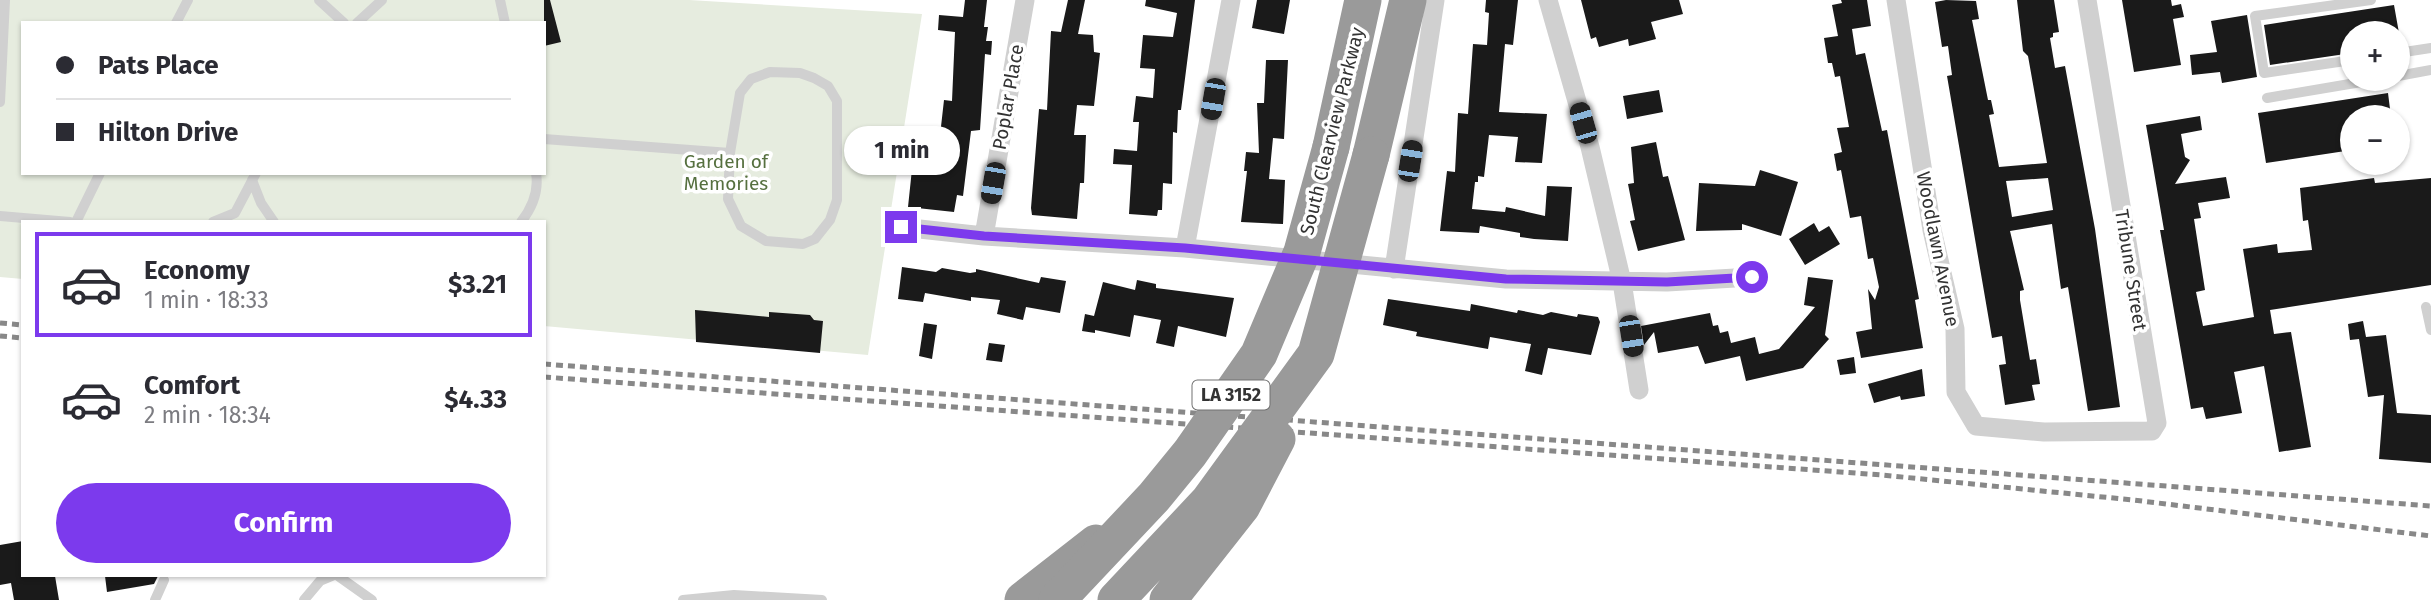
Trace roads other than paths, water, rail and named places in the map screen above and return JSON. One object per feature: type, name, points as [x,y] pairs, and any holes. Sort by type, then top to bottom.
[{"type":"highway","name":"South Clearview Parkway","points":[[1057,600],[1154,497],[1190,453],[1259,354],[1302,252],[1331,148],[1363,0]]},
{"type":"highway","name":"LA 3152","points":[[1116,600],[1209,502],[1316,354],[1371,155],[1408,0]]},
{"type":"highway","points":[[1168,600],[1242,506],[1316,354]]},
{"type":"highway","points":[[1023,600],[1154,497]]},
{"type":"street","name":"Poplar Place","points":[[984,236],[1026,0]]},
{"type":"street","points":[[1185,248],[1231,0]]},
{"type":"street","points":[[1394,269],[1435,0]]},
{"type":"street","points":[[1548,0],[1590,148],[1622,282],[1639,390]]},
{"type":"street","name":"Woodlawn Avenue","points":[[1896,0],[1932,230],[1955,329],[1956,392],[1976,426],[2044,432]]},
{"type":"street","name":"Tribune Street","points":[[2044,432],[2152,431],[2157,423],[2087,0]]},
{"type":"street","points":[[901,227],[984,236],[1185,248],[1506,279],[1622,282],[1752,277]]},
{"type":"lane","points":[[0,102],[5,0]]},
{"type":"lane","points":[[177,21],[188,0]]},
{"type":"lane","points":[[319,0],[342,21]]},
{"type":"lane","points":[[359,21],[382,0]]},
{"type":"lane","points":[[500,0],[505,21]]},
{"type":"lane","points":[[2340,62],[2264,73],[2255,16],[2371,0]]},
{"type":"lane","points":[[2410,51],[2431,48]]},
{"type":"lane","points":[[2410,74],[2431,70]]},
{"type":"lane","points":[[770,72],[800,73],[828,86],[837,101],[839,117],[837,200],[830,220],[815,240],[803,244],[766,241],[741,226],[728,199],[730,153],[740,93],[751,79],[770,72]]},
{"type":"lane","points":[[2267,98],[2340,86]]},
{"type":"lane","points":[[546,139],[730,153]]},
{"type":"lane","points":[[77,220],[99,175]]},
{"type":"lane","points":[[522,220],[534,199],[538,185],[536,175]]},
{"type":"lane","points":[[219,220],[235,213],[254,176]]},
{"type":"lane","points":[[254,176],[261,203],[273,220]]},
{"type":"lane","points":[[0,216],[47,220]]},
{"type":"lane","points":[[2426,307],[2431,330]]},
{"type":"lane","points":[[304,600],[320,581],[330,577]]},
{"type":"lane","points":[[339,577],[372,600]]},
{"type":"lane","points":[[155,600],[164,580]]},
{"type":"lane","points":[[683,600],[734,595],[822,600]]},
{"type":"railway","points":[[0,323],[21,325]]},
{"type":"railway","points":[[0,336],[21,338]]},
{"type":"railway","points":[[546,364],[2431,506]]},
{"type":"railway","points":[[546,377],[1882,475],[2133,500],[2431,536]]},
{"type":"park label","name":"Garden of Memories","points":[[726,172]]}]
